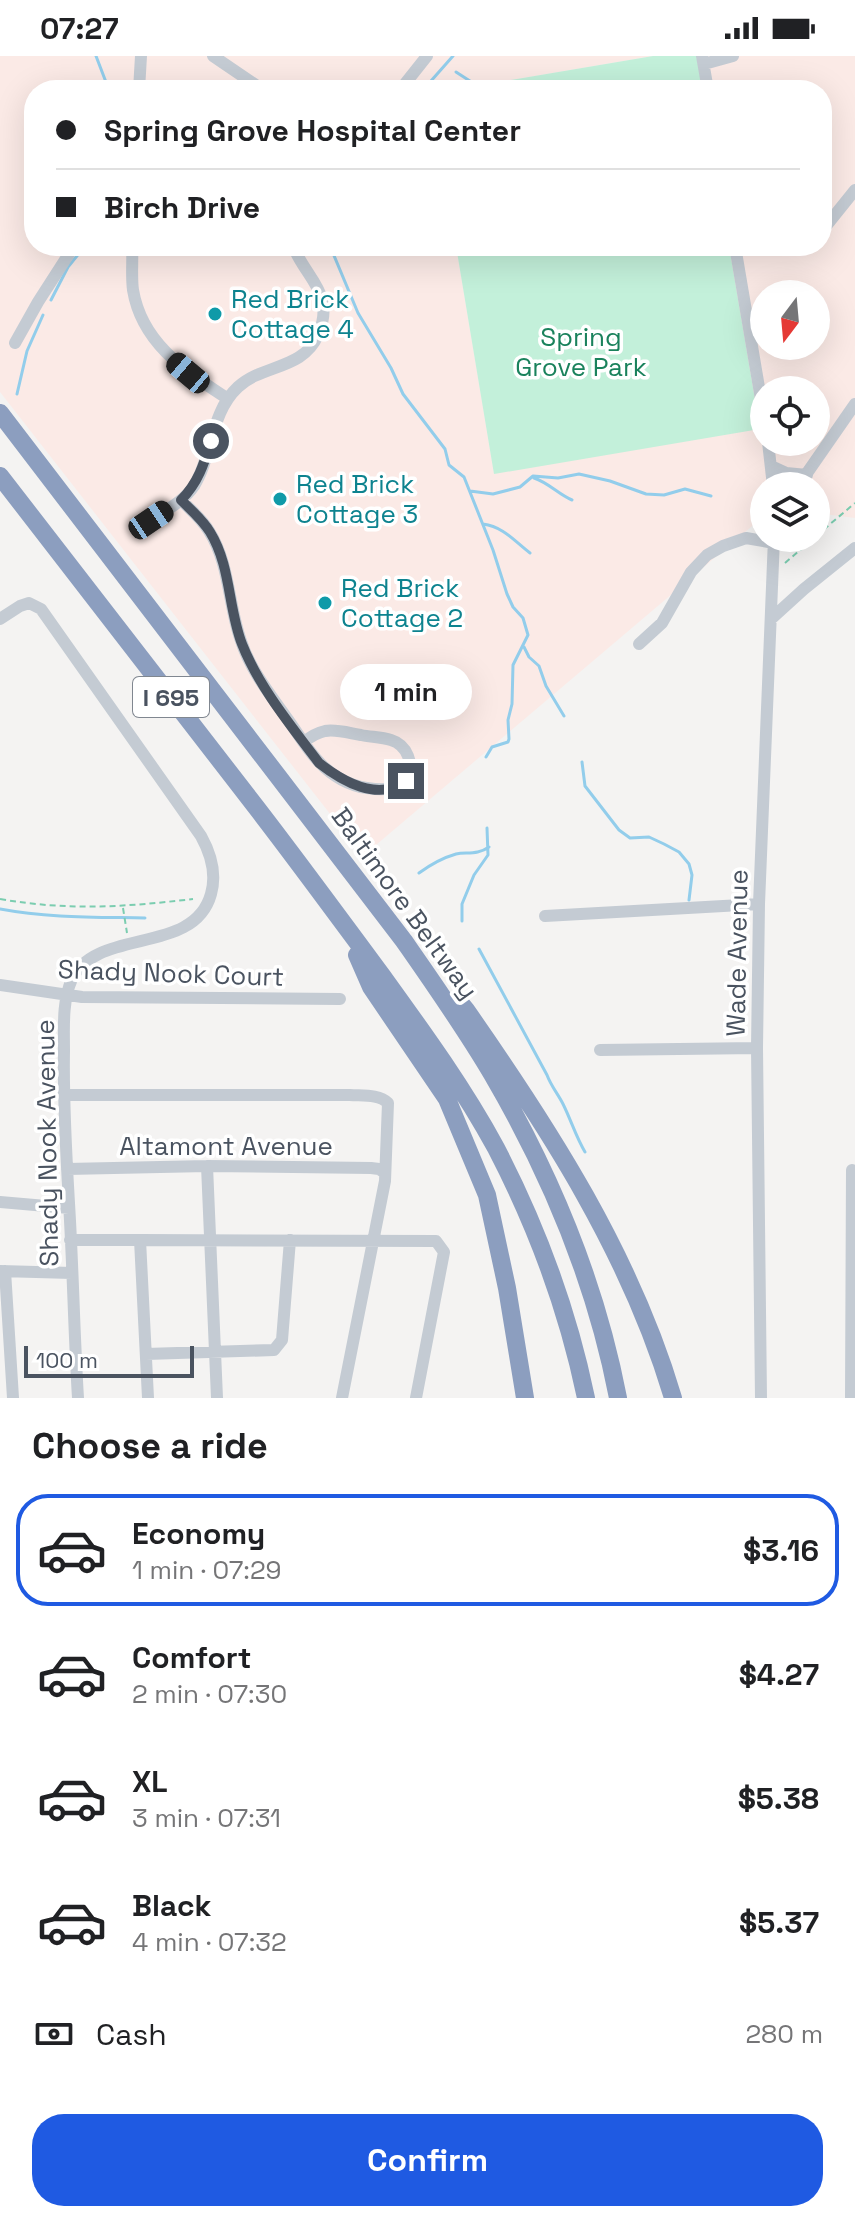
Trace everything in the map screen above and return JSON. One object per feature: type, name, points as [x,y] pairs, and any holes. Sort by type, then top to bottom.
[{"type":"highway","name":"Baltimore Beltway","points":[[0,413],[404,941],[456,1015],[520,1124],[551,1186],[597,1309],[618,1398]]},
{"type":"highway","name":"I 695","points":[[0,476],[341,920],[429,1040],[465,1095],[495,1147],[546,1258],[566,1318],[586,1398]]},
{"type":"highway","points":[[341,920],[371,987],[447,1099],[487,1195],[507,1288],[525,1398]]},
{"type":"highway","points":[[404,941],[466,1010],[536,1113],[581,1187],[635,1295],[673,1398]]},
{"type":"street","points":[[140,80],[141,56]]},
{"type":"street","points":[[213,56],[248,80]]},
{"type":"street","points":[[408,80],[427,56]]},
{"type":"street","points":[[706,80],[703,60],[733,56]]},
{"type":"street","points":[[832,219],[855,190]]},
{"type":"street","points":[[15,343],[68,256]]},
{"type":"street","points":[[132,256],[134,291],[144,323],[154,340],[188,373],[228,399]]},
{"type":"street","points":[[151,520],[192,489],[201,472],[215,425],[228,399],[239,386],[254,376],[302,357],[318,335],[323,307],[321,293],[299,256]]},
{"type":"street","points":[[737,256],[757,376]]},
{"type":"street","points":[[809,472],[855,404]]},
{"type":"street","points":[[770,456],[772,472]]},
{"type":"street","points":[[771,466],[784,472]]},
{"type":"street","points":[[181,500],[198,516],[219,550],[234,620],[247,657],[259,679],[304,742],[319,763],[360,787],[388,789],[406,781],[410,763],[408,754],[403,746],[392,740],[327,730],[304,742]]},
{"type":"street","points":[[639,644],[662,623],[691,572],[707,555],[723,546],[750,538]]},
{"type":"street","points":[[771,619],[855,548]]},
{"type":"street","name":"Wade Avenue","points":[[761,1398],[757,1048],[759,904],[774,552]]},
{"type":"street","points":[[0,619],[29,603],[41,609],[201,836],[210,853],[213,870],[210,897]]},
{"type":"street","name":"Shady Nook Avenue","points":[[78,1398],[63,1095],[67,995],[72,979],[92,957],[179,929],[195,919],[210,897]]},
{"type":"street","points":[[545,916],[759,904]]},
{"type":"street","name":"Shady Nook Court","points":[[0,985],[82,997],[340,999]]},
{"type":"street","points":[[600,1050],[757,1048]]},
{"type":"street","points":[[63,1095],[378,1097],[388,1103],[385,1181],[342,1398]]},
{"type":"street","points":[[207,1166],[217,1398]]},
{"type":"street","name":"Altamont Avenue","points":[[67,1169],[207,1166],[371,1168],[385,1173]]},
{"type":"street","points":[[851,1398],[852,1170]]},
{"type":"street","points":[[0,1202],[69,1208]]},
{"type":"street","points":[[70,1240],[436,1241],[444,1252],[416,1398]]},
{"type":"street","points":[[140,1240],[148,1398]]},
{"type":"street","points":[[146,1354],[274,1350],[282,1340],[290,1240]]},
{"type":"street","points":[[13,1398],[2,1271],[72,1273]]},
{"type":"path","points":[[830,524],[855,503]]},
{"type":"path","points":[[773,573],[798,552]]},
{"type":"path","points":[[0,899],[58,907],[122,907],[210,897]]},
{"type":"path","points":[[122,907],[125,929],[133,944]]},
{"type":"shaded area","points":[[0,56],[653,56],[511,80],[24,80],[24,256],[458,256],[494,473],[719,256],[832,256],[832,80],[701,80],[697,56],[855,56],[855,518],[830,515],[830,472],[750,472],[750,528],[363,856],[0,392]]},
{"type":"green space","points":[[653,56],[697,56],[701,80],[511,80]]},
{"type":"green space","name":"Spring Grove Park","points":[[458,256],[731,256],[751,376],[750,431],[494,474]]},
{"type":"waterway","points":[[96,56],[105,80]]},
{"type":"waterway","points":[[432,80],[453,56]]},
{"type":"waterway","points":[[456,72],[468,80]]},
{"type":"waterway","points":[[51,300],[77,256]]},
{"type":"waterway","points":[[334,256],[358,313],[403,394],[445,449],[449,465],[464,477],[507,594],[523,618],[528,635],[513,665],[509,739],[492,747],[486,757]]},
{"type":"waterway","points":[[17,394],[27,351],[43,315]]},
{"type":"waterway","points":[[470,491],[493,494],[520,487],[533,476],[558,478],[579,474],[646,494],[664,495],[685,489],[711,496]]},
{"type":"waterway","points":[[534,478],[572,500]]},
{"type":"waterway","points":[[483,524],[503,531],[530,553]]},
{"type":"waterway","points":[[524,647],[539,666],[546,686],[564,716]]},
{"type":"waterway","points":[[582,762],[585,786],[619,830],[630,838],[649,837],[664,844],[679,852],[689,864],[692,875],[689,900]]},
{"type":"waterway","points":[[462,921],[462,904],[474,875],[488,855],[487,828]]},
{"type":"waterway","points":[[419,873],[456,854],[477,852],[489,847]]},
{"type":"waterway","points":[[0,909],[54,916],[145,918]]},
{"type":"waterway","points":[[479,949],[563,1104],[585,1152]]},
{"type":"place","name":"Red Brick Cottage 4","points":[[215,314]]},
{"type":"place","name":"Red Brick Cottage 3","points":[[280,499]]},
{"type":"place","name":"Red Brick Cottage 2","points":[[325,603]]},
{"type":"route","points":[[211,441],[201,472],[192,489],[181,500],[198,516],[219,550],[234,620],[247,657],[259,679],[319,763],[332,773],[360,787],[375,789],[388,789],[406,781]]}]
